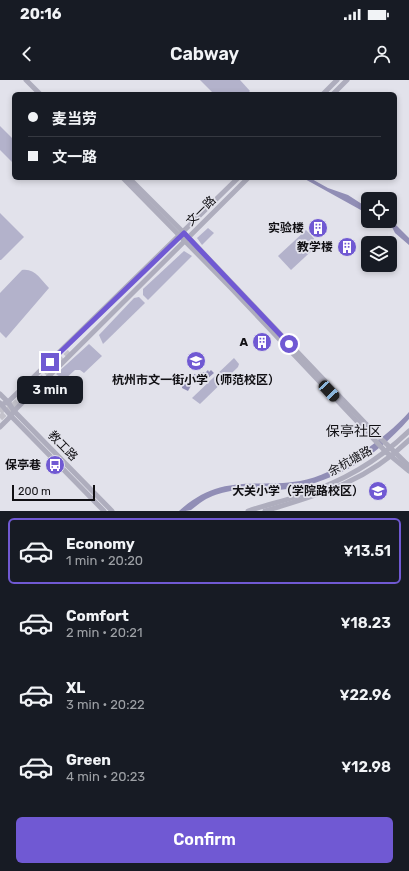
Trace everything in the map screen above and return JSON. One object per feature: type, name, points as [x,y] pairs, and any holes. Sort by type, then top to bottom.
[{"type":"main road","points":[[26,80],[38,92]]},
{"type":"main road","points":[[31,80],[43,92]]},
{"type":"main road","points":[[325,92],[337,80]]},
{"type":"main road","points":[[335,92],[347,80]]},
{"type":"main road","points":[[125,180],[187,240],[409,471]]},
{"type":"main road","points":[[131,180],[182,235]]},
{"type":"main road","name":"文一路","points":[[0,404],[8,402],[182,235],[236,180]]},
{"type":"main road","name":"文一路","points":[[0,427],[94,330],[187,240],[246,180]]},
{"type":"main road","name":"教工路","points":[[0,394],[14,411],[112,511]]},
{"type":"main road","name":"教工路","points":[[0,404],[104,511]]},
{"type":"main road","name":"余杭塘路","points":[[248,511],[303,494],[342,479],[365,466],[388,450],[409,431]]},
{"type":"main road","name":"余杭塘路","points":[[265,511],[317,496],[345,485],[372,470],[393,455],[409,440]]},
{"type":"main road","points":[[393,455],[409,466]]},
{"type":"shaded area","points":[[200,80],[240,80],[250,91],[249,92],[212,92]]},
{"type":"shaded area","points":[[0,126],[12,138],[12,162],[0,150]]},
{"type":"shaded area","points":[[307,180],[314,180],[328,188],[348,195],[361,203],[361,210]]},
{"type":"shaded area","points":[[0,213],[24,237],[1,260],[0,260]]},
{"type":"shaded area","points":[[397,226],[409,238],[409,245],[395,233],[392,228],[397,228]]},
{"type":"shaded area","points":[[208,228],[214,233],[202,245],[197,238]]},
{"type":"shaded area","points":[[306,230],[319,244],[291,270],[278,256]]},
{"type":"shaded area","points":[[184,251],[192,256],[148,300],[143,295],[143,289]]},
{"type":"shaded area","points":[[22,270],[31,271],[34,273],[49,288],[6,338],[0,332],[0,293]]},
{"type":"shaded area","points":[[139,297],[145,303],[103,344],[99,335],[134,298]]},
{"type":"shaded area","points":[[89,344],[102,356],[84,373],[80,370],[75,370],[64,380],[56,374]]},
{"type":"shaded area","points":[[234,358],[239,364],[238,367],[200,404],[192,398]]},
{"type":"shaded area","points":[[208,370],[209,372],[211,370],[214,373],[207,379],[199,379],[195,383],[193,382],[188,391],[182,388],[182,385],[185,384],[187,380],[194,377],[194,374],[197,375]]},
{"type":"shaded area","points":[[409,412],[409,419],[382,446],[350,468],[333,476],[316,483],[278,490],[239,490],[226,492],[206,499],[191,510],[179,511],[201,495],[225,486],[300,481],[329,471],[344,464],[373,444]]},
{"type":"tunnel","points":[[0,418],[70,352]]},
{"type":"tunnel","points":[[0,412],[12,400]]},
{"type":"place","name":"实验楼","points":[[318,228]]},
{"type":"place","name":"教学楼","points":[[347,247]]},
{"type":"place","name":"A","points":[[262,342]]},
{"type":"place","name":"杭州市文一街小学（师范校区）","points":[[196,361]]},
{"type":"place","name":"保亭巷","points":[[55,465]]},
{"type":"place","name":"大关小学（学院路校区）","points":[[378,491]]},
{"type":"district","name":"保亭社区","points":[[354,431]]},
{"type":"route","points":[[50,362],[184,233],[289,344]]}]
